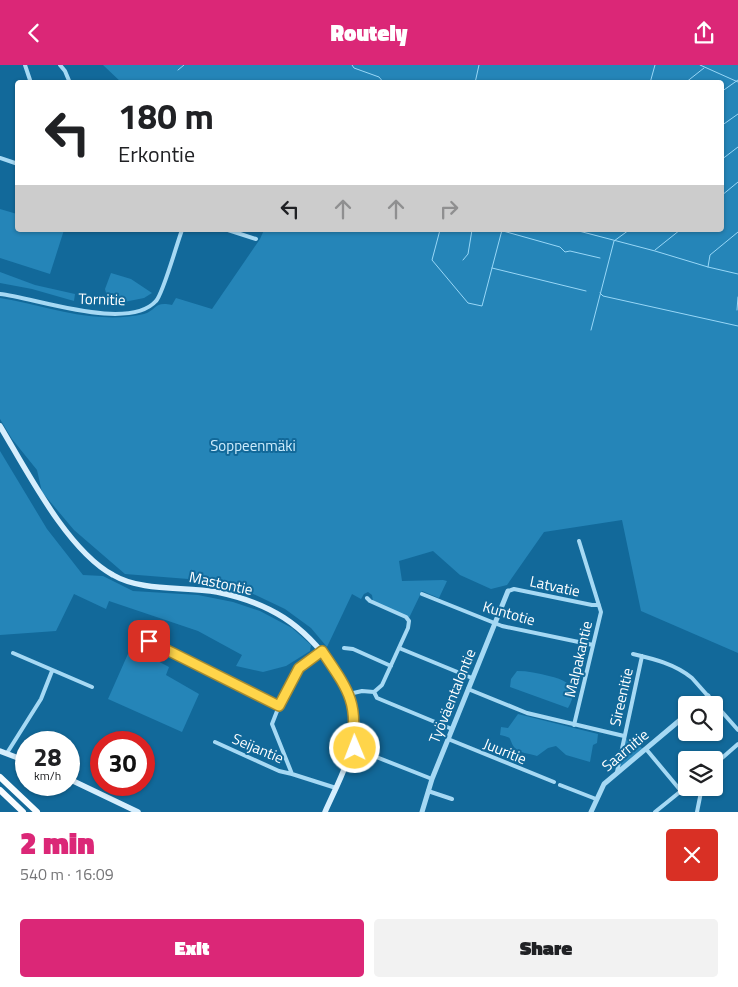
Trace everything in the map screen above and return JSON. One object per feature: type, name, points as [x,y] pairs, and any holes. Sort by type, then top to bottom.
[{"type":"highway","points":[[0,777],[37,812]]},
{"type":"highway","points":[[0,790],[23,812]]},
{"type":"main road","name":"Mastontie","points":[[0,426],[57,518],[83,550],[114,576],[131,583],[206,590],[259,605],[278,613],[297,626],[322,651],[349,694],[354,718],[351,747],[325,812]]},
{"type":"main road","points":[[0,751],[15,756]]},
{"type":"main road","points":[[80,784],[138,812]]},
{"type":"street","points":[[25,65],[30,80]]},
{"type":"street","points":[[60,65],[69,80]]},
{"type":"street","points":[[0,159],[15,163]]},
{"type":"street","name":"Tornitie","points":[[0,294],[92,313],[117,313],[144,309],[157,300],[181,232]]},
{"type":"street","points":[[234,232],[256,239]]},
{"type":"street","name":"Malpakantie","points":[[574,725],[601,612],[579,541]]},
{"type":"street","name":"Latvatie","points":[[508,591],[514,589],[599,605]]},
{"type":"street","name":"Työväentalontie","points":[[422,812],[432,779],[508,591]]},
{"type":"street","name":"Kuntotie","points":[[422,594],[502,626],[593,645]]},
{"type":"street","points":[[349,694],[362,691],[374,692],[382,685],[408,628],[409,621],[406,617],[370,601],[367,597]]},
{"type":"street","points":[[146,642],[149,641],[279,706]]},
{"type":"street","points":[[344,648],[353,649],[391,666]]},
{"type":"street","points":[[399,648],[472,678]]},
{"type":"street","points":[[292,774],[272,721],[299,668],[322,651]]},
{"type":"street","points":[[13,653],[92,687]]},
{"type":"street","points":[[633,654],[672,665],[683,671],[708,696]]},
{"type":"street","name":"Sireenitie","points":[[617,772],[642,656]]},
{"type":"street","points":[[7,753],[41,699],[52,671]]},
{"type":"street","points":[[468,689],[527,713],[624,736]]},
{"type":"street","points":[[374,692],[377,698],[452,729]]},
{"type":"street","points":[[723,713],[738,730]]},
{"type":"street","name":"Saarnitie","points":[[591,812],[604,784],[678,722]]},
{"type":"street","name":"Juuritie","points":[[448,739],[554,782]]},
{"type":"street","name":"Seijantie","points":[[215,742],[278,771],[336,788]]},
{"type":"street","points":[[723,757],[738,744]]},
{"type":"street","points":[[351,747],[432,779]]},
{"type":"street","points":[[646,749],[678,787]]},
{"type":"street","points":[[560,785],[596,799]]},
{"type":"street","points":[[428,791],[452,799]]},
{"type":"street","points":[[655,812],[678,793]]},
{"type":"street","points":[[697,812],[700,796]]},
{"type":"green space","name":"Soppeenmäki","points":[[103,65],[738,65],[738,653],[641,611],[622,520],[544,532],[507,585],[491,589],[460,575],[433,551],[399,561],[402,581],[447,581],[439,598],[422,591],[409,618],[373,601],[372,595],[368,592],[361,599],[352,594],[327,647],[311,628],[285,609],[249,592],[201,580],[125,574],[74,530],[42,492],[37,470],[12,439],[0,419],[0,298],[76,314],[107,317],[129,317],[144,314],[162,304],[172,305],[176,298],[212,309],[263,232],[724,232],[724,80],[119,80]]},
{"type":"green space","points":[[0,209],[15,213],[15,232],[63,232],[50,274],[0,258]]},
{"type":"green space","points":[[0,272],[35,285],[75,294],[74,301],[32,289],[0,283]]},
{"type":"green space","points":[[111,273],[131,279],[152,293],[144,298],[109,305],[105,289]]},
{"type":"green space","points":[[0,451],[47,529],[83,575],[103,576],[133,591],[198,595],[233,602],[260,611],[292,628],[311,645],[310,651],[286,666],[263,672],[236,666],[242,655],[198,631],[109,601],[106,609],[74,594],[56,631],[0,635]]},
{"type":"green space","points":[[131,647],[169,667],[166,675],[199,694],[182,732],[108,699]]},
{"type":"green space","points":[[517,671],[541,674],[567,683],[573,690],[568,708],[510,687],[511,679]]},
{"type":"green space","points":[[518,714],[598,734],[597,743],[593,745],[590,762],[566,755],[556,746],[548,748],[537,756],[516,749],[509,738],[500,735],[501,727],[508,728]]},
{"type":"green space","points":[[626,739],[636,743],[643,749],[620,770]]},
{"type":"waterway","points":[[178,70],[184,65]]},
{"type":"waterway","points":[[352,65],[354,68],[379,77],[382,80]]},
{"type":"waterway","points":[[476,80],[479,65]]},
{"type":"waterway","points":[[651,80],[655,65]]},
{"type":"waterway","points":[[700,65],[738,82]]},
{"type":"waterway","points":[[689,80],[704,68]]},
{"type":"waterway","points":[[724,90],[738,80]]},
{"type":"waterway","points":[[724,124],[738,114]]},
{"type":"waterway","points":[[724,158],[738,147]]},
{"type":"waterway","points":[[724,194],[738,182]]},
{"type":"waterway","points":[[439,232],[432,260],[468,303],[482,306],[501,232]]},
{"type":"waterway","points":[[463,260],[468,254],[472,232]]},
{"type":"waterway","points":[[507,232],[560,247],[565,252],[570,251],[600,258]]},
{"type":"waterway","points":[[583,232],[738,274]]},
{"type":"waterway","points":[[591,330],[614,241],[626,232]]},
{"type":"waterway","points":[[655,250],[678,232]]},
{"type":"waterway","points":[[708,267],[710,255],[738,232]]},
{"type":"waterway","points":[[492,268],[586,291]]},
{"type":"waterway","points":[[600,293],[603,296],[738,326]]},
{"type":"waterway","points":[[737,310],[738,297]]},
{"type":"route","points":[[149,641],[279,706],[299,668],[322,651],[340,677],[352,700],[355,723],[351,747],[355,748]]}]
